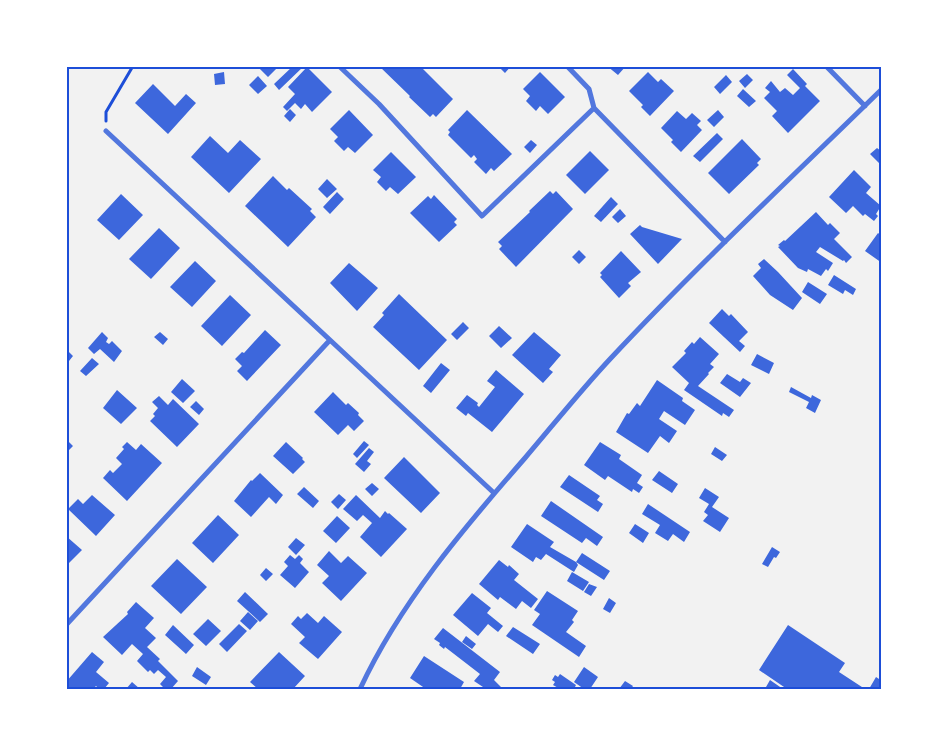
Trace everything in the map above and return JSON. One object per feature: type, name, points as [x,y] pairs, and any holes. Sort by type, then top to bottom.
[{"type":"street","points":[[339,66],[378,104],[482,216],[594,108]]},
{"type":"street","points":[[567,66],[590,89],[594,108],[725,242]]},
{"type":"street","points":[[826,66],[865,106]]},
{"type":"street","points":[[360,689],[368,671],[398,619],[430,574],[494,493],[611,358],[725,242],[882,90]]},
{"type":"street","points":[[106,131],[494,493]]},
{"type":"street","points":[[66,625],[330,340]]},
{"type":"path","points":[[106,131],[106,112],[133,66]]},
{"type":"building","points":[[257,66],[279,66],[268,77]]},
{"type":"building","points":[[293,66],[304,66],[279,90],[274,84]]},
{"type":"building","points":[[379,66],[420,66],[453,99],[436,117],[433,114],[430,117]]},
{"type":"building","points":[[498,66],[511,66],[505,73]]},
{"type":"building","points":[[607,66],[626,66],[618,75]]},
{"type":"building","points":[[307,67],[332,92],[312,112],[305,104],[301,109],[295,103],[287,111],[283,107],[295,94],[288,87]]},
{"type":"building","points":[[793,69],[807,84],[805,86],[820,101],[788,133],[772,116],[777,111],[764,98],[770,92],[765,88],[771,81],[780,92],[785,88],[793,95],[800,88],[787,75]]},
{"type":"building","points":[[224,72],[225,84],[215,85],[214,74]]},
{"type":"building","points":[[540,72],[565,97],[548,114],[540,106],[536,111],[526,101],[530,96],[523,89]]},
{"type":"building","points":[[648,72],[658,82],[661,79],[674,91],[650,116],[641,107],[643,105],[629,91]]},
{"type":"building","points":[[747,74],[753,80],[745,88],[739,81]]},
{"type":"building","points":[[726,75],[732,82],[720,94],[714,87]]},
{"type":"building","points":[[258,76],[267,86],[258,94],[249,85]]},
{"type":"building","points":[[153,84],[175,106],[186,94],[196,103],[168,134],[135,103]]},
{"type":"building","points":[[743,89],[756,101],[749,107],[737,96]]},
{"type":"building","points":[[290,109],[296,115],[290,122],[284,116]]},
{"type":"building","points":[[349,110],[373,135],[355,153],[348,147],[344,151],[334,141],[338,137],[330,129]]},
{"type":"building","points":[[467,110],[512,154],[494,171],[491,168],[486,174],[474,162],[477,159],[474,155],[471,158],[448,135],[450,132],[448,130]]},
{"type":"building","points":[[718,110],[724,117],[714,127],[707,120]]},
{"type":"building","points":[[677,111],[686,119],[692,113],[701,121],[697,125],[702,130],[681,152],[671,142],[673,140],[661,128]]},
{"type":"building","points":[[717,133],[723,139],[700,162],[693,156]]},
{"type":"building","points":[[210,136],[228,153],[240,140],[261,159],[229,193],[191,157]]},
{"type":"building","points":[[742,139],[761,159],[757,163],[759,165],[729,194],[708,173]]},
{"type":"building","points":[[531,140],[537,145],[530,153],[524,147]]},
{"type":"building","points":[[877,148],[882,150],[882,166],[870,154]]},
{"type":"building","points":[[590,151],[609,170],[585,194],[566,175]]},
{"type":"building","points":[[391,152],[416,177],[398,194],[390,187],[386,191],[377,182],[381,177],[373,170]]},
{"type":"building","points":[[854,170],[871,187],[866,193],[881,206],[876,214],[878,216],[874,221],[865,214],[863,216],[853,206],[846,213],[829,197]]},
{"type":"building","points":[[273,176],[287,190],[289,188],[312,209],[310,211],[316,217],[288,247],[245,206]]},
{"type":"building","points":[[327,179],[337,189],[327,198],[318,189]]},
{"type":"building","points":[[550,191],[553,194],[556,191],[573,209],[516,267],[499,249],[502,246],[498,242]]},
{"type":"building","points":[[337,192],[344,199],[330,214],[323,207]]},
{"type":"building","points":[[121,194],[143,215],[119,240],[97,220]]},
{"type":"building","points":[[434,195],[457,219],[454,222],[457,225],[439,242],[410,213],[428,196],[431,199]]},
{"type":"building","points":[[611,197],[618,204],[601,222],[594,216]]},
{"type":"building","points":[[620,209],[626,216],[618,223],[612,217]]},
{"type":"building","points":[[816,212],[828,225],[830,223],[840,233],[834,239],[852,257],[846,263],[844,260],[820,247],[816,252],[833,263],[828,271],[826,269],[821,276],[808,269],[807,272],[798,268],[778,247]]},
{"type":"building","points":[[640,225],[682,239],[658,264],[630,234]]},
{"type":"building","points":[[159,228],[180,248],[151,279],[129,259]]},
{"type":"building","points":[[878,233],[882,236],[882,263],[865,251]]},
{"type":"building","points":[[579,250],[586,257],[579,264],[572,257]]},
{"type":"building","points":[[621,251],[641,272],[628,283],[631,286],[619,298],[600,277],[602,275],[600,273]]},
{"type":"building","points":[[764,259],[802,298],[793,310],[770,295],[753,276],[761,268],[758,264]]},
{"type":"building","points":[[195,261],[216,281],[192,307],[170,287]]},
{"type":"building","points":[[349,263],[378,288],[357,311],[330,283]]},
{"type":"building","points":[[834,275],[856,289],[853,295],[845,290],[843,294],[828,285]]},
{"type":"building","points":[[808,282],[827,294],[820,304],[802,292]]},
{"type":"building","points":[[399,294],[447,340],[419,370],[373,327],[384,315],[382,313]]},
{"type":"building","points":[[230,295],[251,315],[222,346],[201,326]]},
{"type":"building","points":[[722,309],[729,316],[731,314],[748,332],[739,341],[745,346],[740,352],[709,323]]},
{"type":"building","points":[[463,322],[469,328],[457,340],[451,334]]},
{"type":"building","points":[[499,326],[512,338],[501,348],[489,336]]},
{"type":"building","points":[[265,330],[281,345],[247,381],[237,371],[242,366],[235,359],[242,352],[244,353]]},
{"type":"building","points":[[102,332],[108,338],[106,342],[109,344],[112,341],[122,351],[114,362],[100,349],[94,354],[88,348]]},
{"type":"building","points":[[160,332],[168,339],[163,345],[154,337]]},
{"type":"building","points":[[534,332],[561,355],[549,369],[553,372],[543,383],[512,355]]},
{"type":"building","points":[[700,337],[719,354],[710,364],[714,367],[698,386],[734,410],[729,417],[723,413],[722,416],[684,390],[689,383],[672,367],[686,353],[684,351],[692,342],[694,344]]},
{"type":"building","points":[[66,349],[73,356],[69,361],[66,361]]},
{"type":"building","points":[[757,354],[774,363],[769,374],[751,365]]},
{"type":"building","points":[[92,358],[99,364],[86,376],[80,371]]},
{"type":"building","points":[[441,363],[450,370],[431,393],[423,386]]},
{"type":"building","points":[[496,370],[524,394],[492,432],[468,413],[466,416],[456,408],[467,395],[478,403],[479,407],[495,387],[487,381]]},
{"type":"building","points":[[727,374],[740,382],[743,378],[751,383],[740,397],[720,383]]},
{"type":"building","points":[[182,379],[195,391],[183,403],[171,392]]},
{"type":"building","points":[[657,380],[683,398],[682,401],[695,410],[685,425],[664,411],[659,419],[677,431],[669,443],[660,436],[648,453],[616,432],[627,413],[629,414],[637,403],[640,406]]},
{"type":"building","points":[[791,387],[811,398],[812,395],[821,400],[815,413],[806,408],[809,402],[789,392]]},
{"type":"building","points":[[117,390],[137,408],[121,424],[103,408]]},
{"type":"building","points":[[333,392],[346,405],[348,403],[359,413],[358,415],[364,421],[354,431],[348,425],[338,435],[314,412]]},
{"type":"building","points":[[159,396],[168,405],[173,399],[199,424],[177,447],[150,421],[155,416],[153,414],[158,408],[152,402]]},
{"type":"building","points":[[196,401],[204,409],[199,415],[190,407]]},
{"type":"building","points":[[66,439],[73,446],[66,453]]},
{"type":"building","points":[[364,441],[369,445],[357,458],[353,454]]},
{"type":"building","points":[[127,442],[136,450],[141,444],[162,463],[127,501],[103,478],[110,470],[113,473],[122,464],[116,458]]},
{"type":"building","points":[[286,442],[305,462],[293,474],[273,456]]},
{"type":"building","points":[[600,442],[621,455],[619,459],[642,475],[637,483],[643,487],[639,493],[633,489],[632,492],[608,476],[605,480],[584,465]]},
{"type":"building","points":[[715,447],[727,455],[722,461],[711,454]]},
{"type":"building","points":[[369,448],[374,452],[367,461],[371,464],[364,472],[355,464]]},
{"type":"building","points":[[404,457],[440,493],[421,513],[384,478]]},
{"type":"building","points":[[659,471],[678,484],[672,493],[652,480]]},
{"type":"building","points":[[260,473],[283,495],[276,504],[269,497],[251,517],[234,501],[251,480]]},
{"type":"building","points":[[569,475],[600,496],[597,500],[603,504],[598,512],[560,487]]},
{"type":"building","points":[[372,483],[379,489],[372,496],[365,489]]},
{"type":"building","points":[[304,487],[319,501],[313,508],[297,494]]},
{"type":"building","points":[[705,488],[719,497],[712,507],[729,518],[720,532],[703,521],[708,515],[704,512],[709,504],[699,498]]},
{"type":"building","points":[[339,494],[346,500],[338,509],[331,502]]},
{"type":"building","points":[[92,495],[115,515],[96,536],[68,509],[78,499],[83,504]]},
{"type":"building","points":[[356,495],[380,518],[385,511],[407,529],[381,557],[360,537],[372,523],[363,515],[357,521],[343,509]]},
{"type":"building","points":[[551,501],[603,537],[597,546],[586,538],[582,543],[541,516]]},
{"type":"building","points":[[648,504],[690,532],[684,542],[673,534],[668,541],[655,533],[660,525],[642,514]]},
{"type":"building","points":[[218,515],[239,535],[213,563],[192,543]]},
{"type":"building","points":[[337,516],[350,528],[336,543],[323,531]]},
{"type":"building","points":[[527,524],[554,542],[550,547],[576,562],[578,565],[574,572],[546,554],[541,560],[536,557],[533,562],[511,547]]},
{"type":"building","points":[[635,524],[649,533],[643,543],[629,533]]},
{"type":"building","points":[[66,536],[82,550],[66,566]]},
{"type":"building","points":[[296,538],[305,545],[296,555],[288,547]]},
{"type":"building","points":[[772,547],[780,552],[776,558],[774,557],[768,567],[762,564]]},
{"type":"building","points":[[329,551],[341,563],[348,556],[367,573],[341,601],[322,583],[329,576],[317,565]]},
{"type":"building","points":[[582,553],[610,571],[604,580],[576,562]]},
{"type":"building","points":[[290,555],[295,559],[299,555],[303,559],[300,563],[309,572],[295,588],[280,575],[288,566],[284,562]]},
{"type":"building","points":[[177,559],[207,587],[181,614],[151,586]]},
{"type":"building","points":[[499,560],[508,567],[509,565],[519,574],[514,580],[538,599],[531,608],[522,601],[516,609],[500,597],[498,600],[479,584]]},
{"type":"building","points":[[266,568],[273,574],[266,581],[260,575]]},
{"type":"building","points":[[572,572],[589,582],[583,591],[567,581]]},
{"type":"building","points":[[589,584],[597,587],[591,596],[584,592]]},
{"type":"building","points":[[547,591],[578,611],[572,620],[574,622],[566,632],[586,646],[579,657],[532,625],[540,614],[534,610]]},
{"type":"building","points":[[245,592],[268,614],[260,622],[237,601]]},
{"type":"building","points":[[472,593],[491,608],[487,613],[503,626],[498,632],[488,624],[478,636],[453,615]]},
{"type":"building","points":[[609,598],[616,603],[610,613],[603,609]]},
{"type":"building","points":[[136,602],[154,618],[145,628],[156,638],[147,647],[160,659],[158,661],[178,681],[171,689],[165,689],[160,684],[166,677],[158,670],[154,674],[150,670],[148,672],[137,661],[143,654],[132,644],[122,655],[103,637],[128,614],[127,612]]},
{"type":"building","points":[[248,612],[258,621],[250,630],[240,621]]},
{"type":"building","points":[[307,613],[318,623],[324,616],[342,632],[318,659],[299,643],[305,637],[291,624],[298,616],[301,619]]},
{"type":"building","points":[[208,619],[221,631],[206,646],[193,634]]},
{"type":"building","points":[[239,624],[247,631],[227,652],[219,644]]},
{"type":"building","points":[[173,625],[194,645],[186,654],[165,635]]},
{"type":"building","points":[[788,625],[845,663],[839,672],[865,689],[787,689],[759,670]]},
{"type":"building","points":[[513,627],[540,644],[533,654],[506,636]]},
{"type":"building","points":[[443,628],[500,672],[494,680],[503,689],[486,689],[474,681],[480,674],[445,647],[444,649],[434,639]]},
{"type":"building","points":[[466,636],[476,644],[472,649],[462,642]]},
{"type":"building","points":[[92,652],[104,662],[96,672],[109,683],[104,689],[99,689],[96,686],[93,689],[66,689],[66,682]]},
{"type":"building","points":[[279,652],[305,676],[293,689],[258,689],[250,682]]},
{"type":"building","points":[[424,656],[464,682],[460,689],[426,689],[410,678]]},
{"type":"building","points":[[197,667],[211,677],[206,685],[192,676]]},
{"type":"building","points":[[584,667],[598,677],[590,689],[584,689],[574,682]]},
{"type":"building","points":[[560,674],[576,685],[574,689],[560,689],[553,685],[555,682],[552,680],[555,675],[558,677]]},
{"type":"building","points":[[876,677],[882,681],[882,689],[869,689]]},
{"type":"building","points":[[770,680],[783,689],[769,689],[766,687]]},
{"type":"building","points":[[625,681],[633,686],[631,689],[619,689]]},
{"type":"building","points":[[132,682],[140,689],[126,689]]}]
